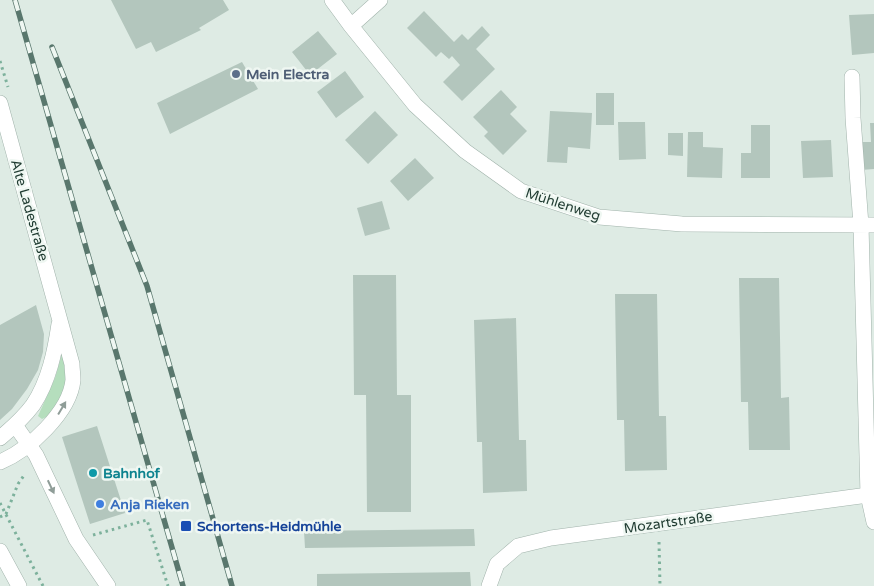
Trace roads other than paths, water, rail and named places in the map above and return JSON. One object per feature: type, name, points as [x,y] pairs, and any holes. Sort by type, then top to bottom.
[{"type":"street","name":"Mühlenweg","points":[[332,0],[415,105],[465,151],[521,192],[599,217],[682,224],[868,225]]},
{"type":"street","points":[[351,26],[380,0]]},
{"type":"street","points":[[852,76],[853,118],[868,225],[868,495],[874,522]]},
{"type":"street","name":"Alte Ladestraße","points":[[0,103],[72,364],[73,381],[66,400],[56,418],[29,444],[0,462]]},
{"type":"street","name":"Alte Ladestraße","points":[[0,438],[15,425],[33,404],[44,384],[52,362],[59,317]]},
{"type":"street","points":[[15,425],[36,455],[76,539],[108,586]]},
{"type":"street","name":"Mozartstraße","points":[[489,586],[497,564],[518,546],[551,538],[868,495]]},
{"type":"street","points":[[0,551],[19,586]]},
{"type":"railway","points":[[15,0],[183,586]]},
{"type":"railway","points":[[52,47],[147,286],[232,586]]},
{"type":"place","name":"Mein Electra","points":[[236,74]]},
{"type":"place","name":"Bahnhof","points":[[93,473]]},
{"type":"place","name":"Anja Rieken","points":[[100,504]]},
{"type":"place","name":"Schortens-Heidmühle","points":[[186,526]]}]
